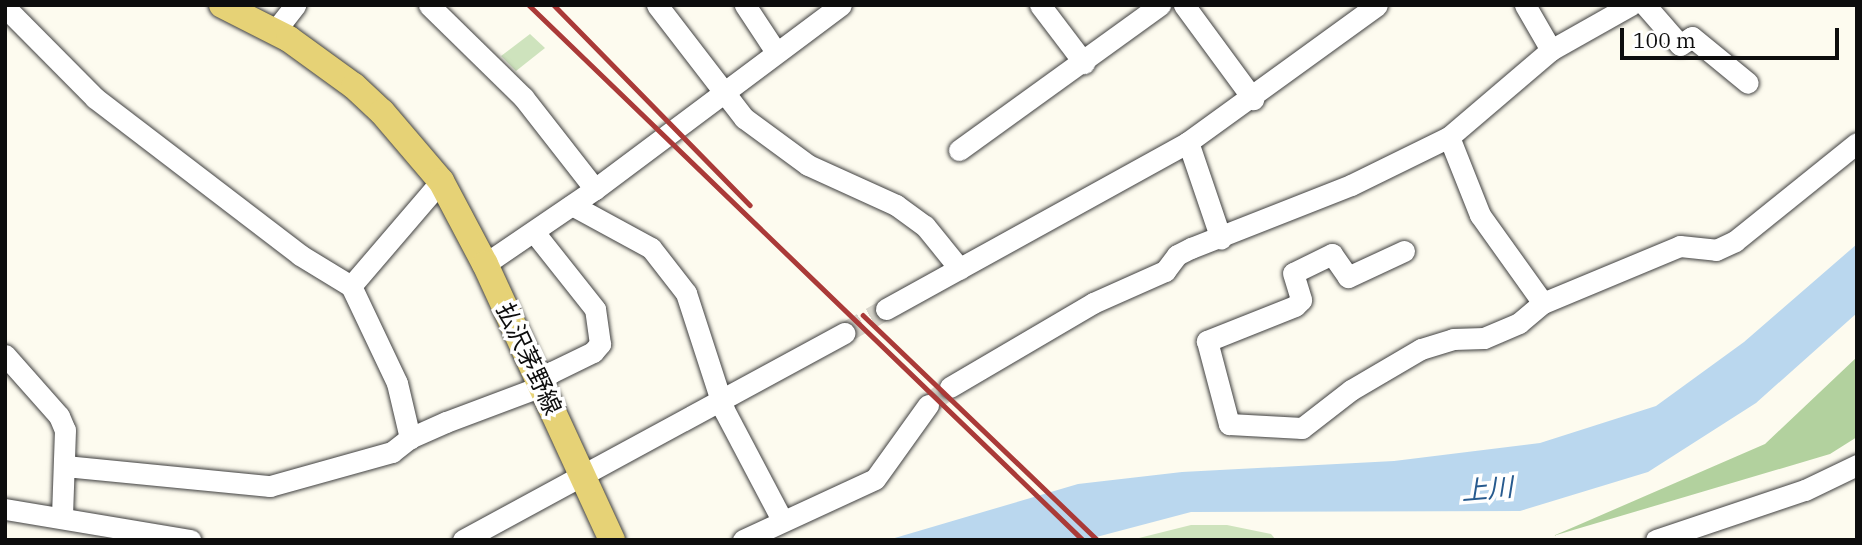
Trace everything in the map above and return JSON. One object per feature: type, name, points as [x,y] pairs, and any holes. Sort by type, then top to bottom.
[{"type":"main road","points":[[222,5],[275,31]]},
{"type":"main road","name":"払沢茅野線","points":[[275,31],[354,86],[382,112],[441,181],[485,264],[612,540]]},
{"type":"street","points":[[275,31],[295,5]]},
{"type":"street","points":[[429,5],[523,97],[595,189]]},
{"type":"street","points":[[657,5],[722,93],[776,145],[896,205],[925,226],[960,269]]},
{"type":"street","points":[[745,5],[776,52]]},
{"type":"street","points":[[485,264],[595,189],[841,5]]},
{"type":"street","points":[[1040,5],[1084,64]]},
{"type":"street","points":[[959,150],[1084,64],[1160,5]]},
{"type":"street","points":[[1184,5],[1253,99]]},
{"type":"street","points":[[886,309],[1188,142],[1253,99],[1377,5]]},
{"type":"street","points":[[1525,5],[1551,50]]},
{"type":"street","points":[[950,387],[1093,303],[1165,271],[1177,255],[1221,239],[1450,137],[1551,50],[1631,5]]},
{"type":"street","points":[[1644,5],[1680,45],[1692,37],[1748,83]]},
{"type":"street","points":[[5,7],[94,98],[300,255],[351,286],[397,383],[410,438]]},
{"type":"street","points":[[1450,137],[1480,215],[1543,303]]},
{"type":"street","points":[[1188,142],[1221,239]]},
{"type":"street","points":[[1404,251],[1348,277],[1332,254],[1293,274],[1301,300],[1295,306],[1207,341],[1229,424],[1302,428],[1351,390],[1421,349],[1452,339],[1484,338],[1519,323],[1543,303],[1680,246],[1716,250],[1735,242],[1857,143]]},
{"type":"street","points":[[351,286],[441,181]]},
{"type":"street","points":[[572,205],[651,248],[686,293],[720,398],[749,464],[782,520]]},
{"type":"street","points":[[65,466],[270,486],[392,452],[410,438],[531,390],[600,344],[595,309],[534,232]]},
{"type":"street","points":[[463,540],[844,333]]},
{"type":"street","points":[[5,355],[59,416],[65,430],[62,519]]},
{"type":"street","points":[[743,540],[875,479],[928,405]]},
{"type":"street","points":[[1656,540],[1805,490],[1857,465]]},
{"type":"street","points":[[5,509],[190,540]]},
{"type":"green space","points":[[530,34],[545,48],[516,71],[501,56]]},
{"type":"green space","points":[[1857,357],[1857,437],[1830,454],[1553,536],[1765,444]]},
{"type":"green space","points":[[1191,525],[1227,525],[1271,534],[1276,540],[1131,540]]},
{"type":"water","name":"上川","points":[[1857,244],[1857,313],[1756,403],[1648,472],[1520,511],[1191,512],[1085,540],[888,540],[1078,484],[1182,472],[1394,461],[1540,443],[1656,406],[1744,342]]},
{"type":"tunnel","points":[[844,333],[886,309]]},
{"type":"tunnel","points":[[928,405],[950,387]]},
{"type":"railway","points":[[529,5],[1083,540]]},
{"type":"railway","points":[[554,5],[750,205]]},
{"type":"railway","points":[[863,315],[1098,540]]}]
